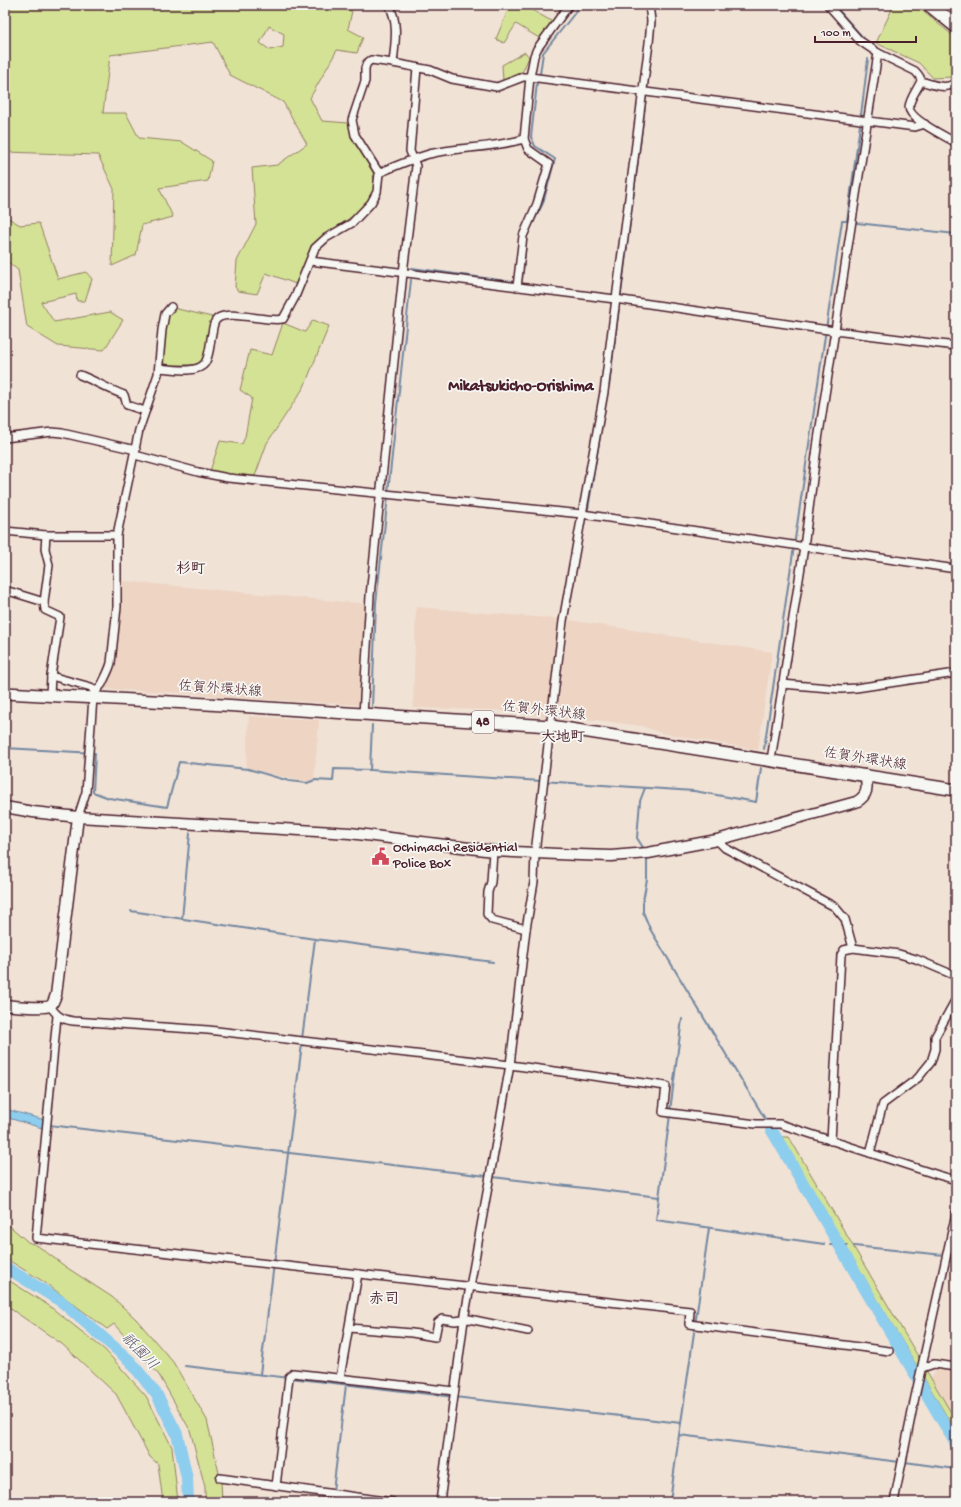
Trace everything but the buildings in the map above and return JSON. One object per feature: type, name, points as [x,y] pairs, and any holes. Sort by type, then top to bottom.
[{"type":"highway","points":[[930,5],[956,26]]},
{"type":"highway","points":[[952,5],[956,8]]},
{"type":"main road","name":"佐賀外環状線","points":[[5,693],[94,695],[551,726],[956,790]]},
{"type":"street","points":[[389,5],[395,24],[396,34],[393,63]]},
{"type":"street","points":[[517,286],[523,236],[537,204],[549,164],[547,161],[528,149],[524,139],[530,77],[536,49],[569,5]]},
{"type":"street","points":[[440,1502],[464,1320],[510,1065],[526,929],[534,882],[535,853],[563,621],[604,392],[643,92],[651,21],[649,5]]},
{"type":"street","points":[[828,5],[860,42],[878,53],[915,71],[921,78],[921,81],[911,100],[909,108],[916,119],[956,142]]},
{"type":"street","points":[[771,760],[804,547],[818,440],[878,53]]},
{"type":"street","points":[[159,368],[193,370],[205,364],[214,325],[217,319],[224,316],[255,317],[278,320],[283,319],[295,297],[316,248],[326,238],[352,223],[372,203],[377,192],[379,172],[355,135],[352,120],[365,81],[365,68],[367,63],[371,60],[430,70],[452,80],[497,88],[523,77],[530,77],[915,127],[925,124]]},
{"type":"street","points":[[363,714],[370,596],[403,273],[416,166],[410,151],[417,68]]},
{"type":"street","points":[[921,81],[946,87],[953,85],[956,82]]},
{"type":"street","points":[[379,172],[430,154],[507,144],[524,139]]},
{"type":"street","points":[[310,261],[517,286],[835,331],[956,346]]},
{"type":"street","points":[[94,695],[101,686],[111,663],[117,607],[117,535],[145,411],[159,368],[162,330],[165,314],[171,306]]},
{"type":"street","points":[[80,375],[99,382],[103,387],[124,395],[127,405],[145,411]]},
{"type":"street","points":[[5,438],[52,432],[62,433],[135,452],[198,472],[228,478],[582,514],[956,569]]},
{"type":"street","points":[[5,531],[46,535],[117,535]]},
{"type":"street","points":[[46,535],[46,550],[49,565],[44,602],[45,610],[60,617],[51,676],[50,695]]},
{"type":"street","points":[[5,590],[44,602]]},
{"type":"street","points":[[782,684],[841,689],[956,673]]},
{"type":"street","points":[[50,1006],[56,995],[78,817],[86,792],[94,695],[91,687],[51,676]]},
{"type":"street","points":[[5,807],[78,817],[350,833],[493,851],[611,856],[645,853],[717,840],[856,802],[862,799],[866,794],[867,784],[865,775]]},
{"type":"street","points":[[717,840],[725,848],[835,907],[845,919],[853,948]]},
{"type":"street","points":[[493,851],[487,914],[492,920],[526,929]]},
{"type":"street","points":[[831,1141],[841,955],[844,950],[853,948],[899,954],[916,959],[956,976]]},
{"type":"street","points":[[870,1153],[883,1104],[918,1078],[931,1062],[935,1049],[935,1037],[956,999]]},
{"type":"street","points":[[5,1006],[50,1006]]},
{"type":"street","points":[[50,1006],[57,1016],[64,1020],[208,1030],[510,1065],[666,1086],[663,1112],[756,1124],[780,1124],[956,1180]]},
{"type":"street","points":[[57,1016],[36,1238],[690,1311],[689,1324],[889,1352]]},
{"type":"street","points":[[894,1502],[915,1397],[956,1213]]},
{"type":"street","points":[[340,1378],[358,1274]]},
{"type":"street","points":[[349,1328],[412,1333],[435,1337],[438,1322],[442,1319],[469,1319],[528,1331]]},
{"type":"street","points":[[922,1368],[934,1364],[956,1367]]},
{"type":"street","points":[[276,1486],[289,1379],[293,1373],[340,1378],[454,1395]]},
{"type":"street","points":[[220,1478],[393,1502]]},
{"type":"shaded area","points":[[123,581],[367,604],[361,705],[235,698],[188,693],[104,689],[116,666]]},
{"type":"shaded area","points":[[416,607],[560,619],[548,717],[494,710],[413,708]]},
{"type":"shaded area","points":[[569,620],[772,652],[758,750],[661,733],[642,726],[597,720],[557,719]]},
{"type":"shaded area","points":[[249,716],[319,720],[314,780],[307,782],[246,768]]},
{"type":"shaded area","points":[[937,1368],[956,1370],[956,1421],[931,1378]]},
{"type":"green space","points":[[5,5],[330,5],[332,8],[352,11],[348,29],[363,37],[357,53],[337,50],[310,98],[322,121],[349,123],[355,144],[373,168],[374,191],[363,209],[317,240],[296,284],[266,273],[257,294],[238,291],[235,287],[237,261],[256,224],[252,168],[277,165],[307,144],[283,102],[230,75],[213,42],[110,55],[103,113],[126,113],[139,138],[182,142],[212,161],[208,181],[159,188],[173,217],[142,225],[136,255],[112,266],[114,189],[98,155],[5,152]],"holes":[[[269,26],[284,34],[283,47],[270,50],[260,43]]]},
{"type":"green space","points":[[510,5],[523,5],[553,22],[539,38],[516,24],[504,43],[496,39]]},
{"type":"green space","points":[[891,5],[915,5],[956,38],[956,75],[952,77],[933,78],[919,63],[876,43],[893,7]]},
{"type":"green space","points":[[525,52],[529,57],[523,71],[503,81],[502,65]]},
{"type":"green space","points":[[5,216],[20,225],[39,223],[58,279],[86,272],[92,279],[85,301],[77,301],[76,294],[41,302],[54,322],[110,312],[123,320],[104,350],[58,346],[27,327],[18,270],[5,260]]},
{"type":"green space","points":[[173,308],[212,317],[204,359],[197,367],[161,365],[166,317]]},
{"type":"green space","points":[[313,320],[329,326],[304,387],[267,443],[255,476],[210,471],[220,441],[242,444],[245,437],[252,398],[240,390],[250,350],[272,355],[283,323],[305,332]]},
{"type":"green space","points":[[781,1137],[789,1137],[956,1421],[956,1432]]},
{"type":"green space","points":[[5,1222],[28,1242],[38,1246],[66,1267],[112,1297],[136,1319],[173,1362],[207,1420],[221,1482],[222,1502],[205,1502],[205,1487],[190,1430],[159,1375],[114,1324],[107,1329],[44,1282],[5,1258]]},
{"type":"green space","points":[[5,1278],[48,1305],[105,1350],[146,1396],[172,1447],[178,1502],[163,1502],[158,1464],[150,1457],[116,1394],[62,1344],[5,1305]]},
{"type":"water","points":[[5,1109],[45,1120],[42,1128],[5,1117]]},
{"type":"waterway","points":[[540,74],[543,53],[574,14],[579,5]]},
{"type":"waterway","points":[[651,55],[655,21],[653,5]]},
{"type":"waterway","points":[[834,5],[865,40]]},
{"type":"waterway","points":[[861,115],[868,59]]},
{"type":"waterway","points":[[647,88],[650,64]]},
{"type":"waterway","points":[[522,280],[527,235],[543,203],[555,159],[535,146],[531,137],[537,83]]},
{"type":"waterway","points":[[621,294],[646,97]]},
{"type":"waterway","points":[[764,749],[842,221],[847,221],[860,125]]},
{"type":"waterway","points":[[857,223],[956,234]]},
{"type":"waterway","points":[[412,268],[513,282]]},
{"type":"waterway","points":[[388,492],[411,280]]},
{"type":"waterway","points":[[609,386],[619,308]]},
{"type":"waterway","points":[[588,509],[606,400]]},
{"type":"waterway","points":[[372,707],[376,603],[388,496]]},
{"type":"waterway","points":[[370,770],[372,725]]},
{"type":"waterway","points":[[5,748],[95,753],[93,792],[109,798],[167,807],[179,762],[248,769],[289,781],[307,783],[315,780],[333,781],[334,769],[370,770],[694,791],[756,802],[761,768]]},
{"type":"waterway","points":[[644,849],[637,838],[640,801],[645,788]]},
{"type":"waterway","points":[[182,919],[190,833]]},
{"type":"waterway","points":[[647,857],[647,879],[643,901],[643,912],[650,929],[767,1122]]},
{"type":"waterway","points":[[131,911],[315,939],[493,962]]},
{"type":"waterway","points":[[302,1039],[315,939]]},
{"type":"waterway","points":[[670,1111],[682,1019]]},
{"type":"waterway","points":[[260,1374],[302,1044]]},
{"type":"waterway","points":[[670,1115],[656,1220],[824,1244]]},
{"type":"waterway","points":[[49,1125],[487,1176]]},
{"type":"waterway","points":[[771,1129],[956,1444]]},
{"type":"waterway","points":[[493,1177],[659,1197]]},
{"type":"waterway","points":[[681,1423],[709,1228]]},
{"type":"waterway","points":[[830,1245],[848,1245]]},
{"type":"waterway","points":[[854,1246],[944,1255]]},
{"type":"waterway","points":[[949,1255],[956,1256]]},
{"type":"waterway","name":"祇園川","points":[[5,1267],[62,1302],[130,1361],[157,1395],[177,1434],[187,1478],[188,1502]]},
{"type":"waterway","points":[[185,1366],[681,1423],[679,1435],[900,1462]]},
{"type":"waterway","points":[[333,1491],[346,1385]]},
{"type":"waterway","points":[[670,1502],[679,1435]]},
{"type":"waterway","points":[[905,1462],[955,1469]]},
{"type":"waterway","points":[[332,1495],[332,1502]]},
{"type":"place","name":"Ochimachi Residential Police Box","points":[[380,856]]},
{"type":"district","name":"Mikatsukicho-Orishima","points":[[521,387]]},
{"type":"district","name":"杉町","points":[[191,570]]},
{"type":"district","name":"大地町","points":[[563,738]]},
{"type":"district","name":"赤司","points":[[384,1300]]}]
